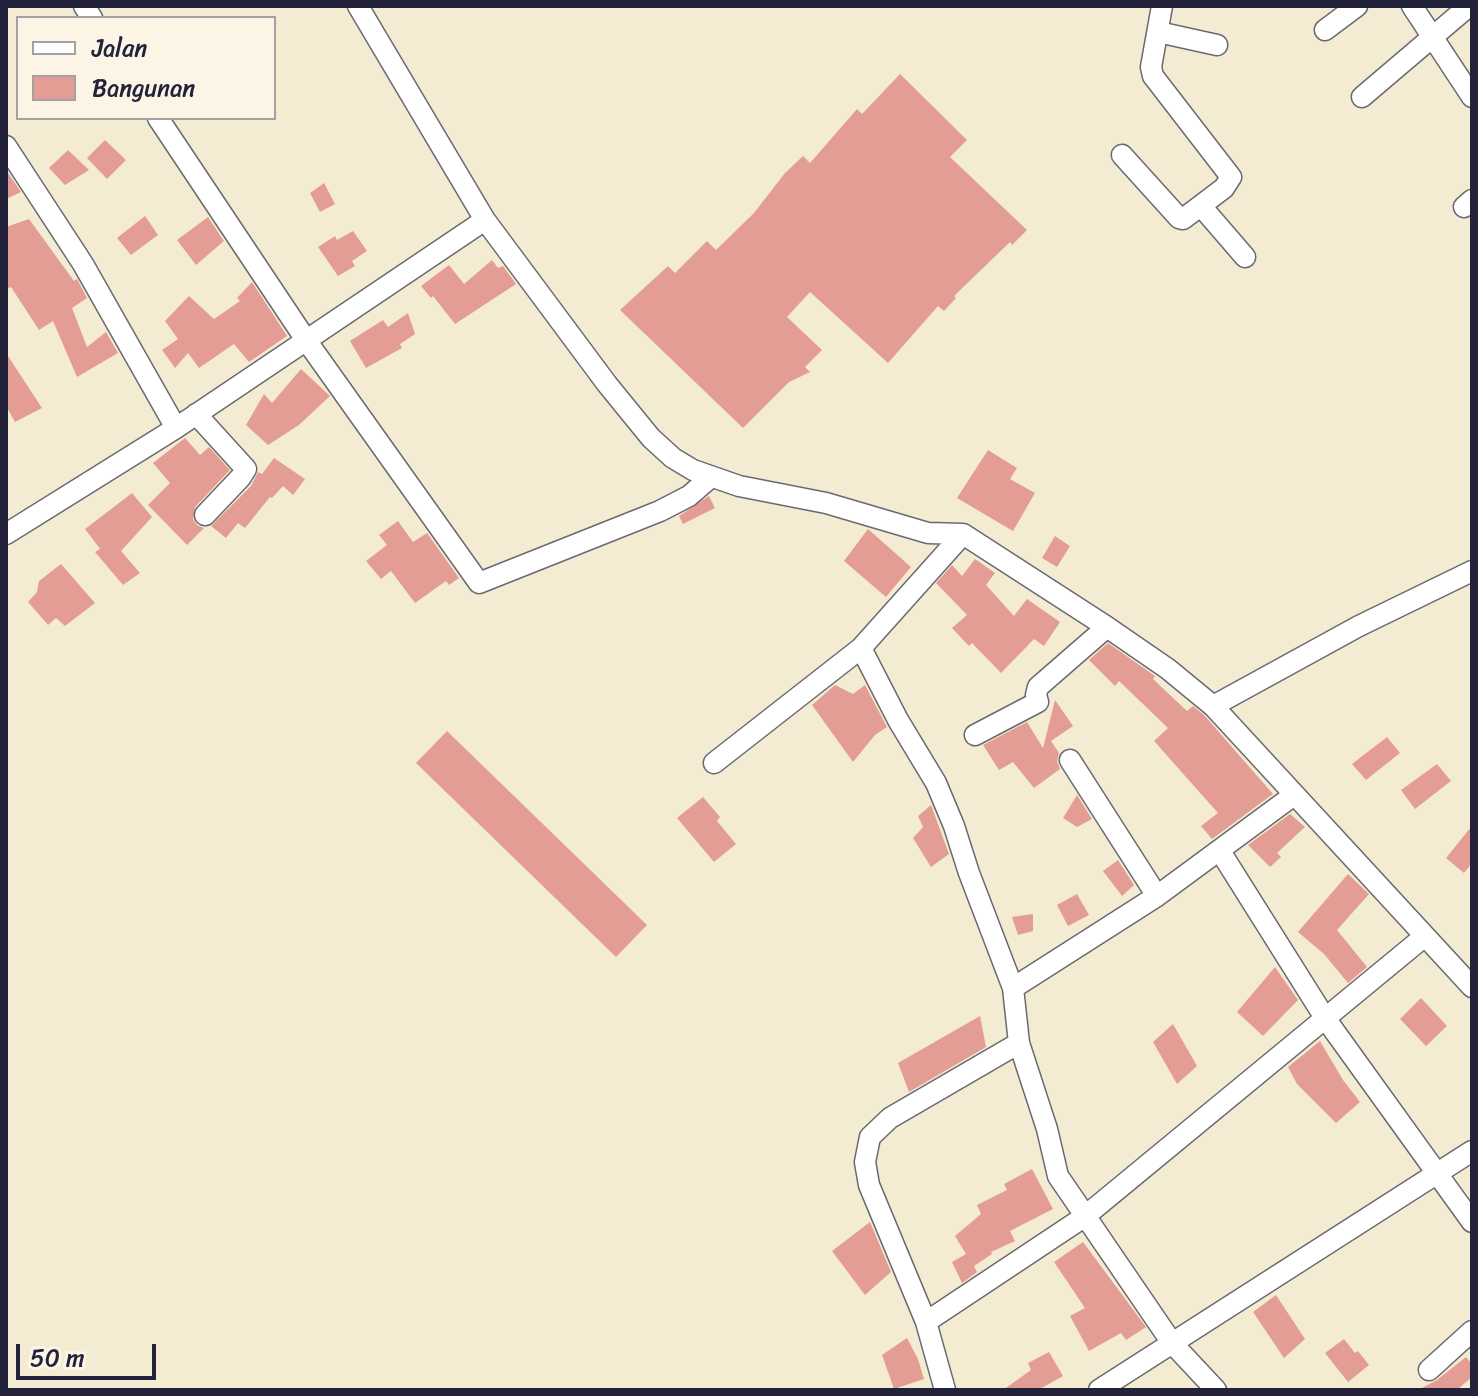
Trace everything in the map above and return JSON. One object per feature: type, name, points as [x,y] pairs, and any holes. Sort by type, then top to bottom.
[{"type":"street","points":[[358,6],[485,220],[607,384],[651,438],[673,458],[711,477],[739,486],[826,503],[928,533],[963,534],[1107,627],[1213,706],[1472,987]]},
{"type":"street","points":[[1122,155],[1183,219],[1228,183],[1231,177],[1153,76],[1151,67],[1162,6]]},
{"type":"street","points":[[1325,30],[1357,6]]},
{"type":"street","points":[[1412,6],[1471,94]]},
{"type":"street","points":[[1362,97],[1469,6]]},
{"type":"street","points":[[1158,32],[1217,45]]},
{"type":"street","points":[[159,120],[306,340],[479,583],[660,511],[689,496],[711,477]]},
{"type":"street","points":[[6,146],[83,264],[176,428]]},
{"type":"street","points":[[1201,206],[1245,257]]},
{"type":"street","points":[[6,534],[176,428],[485,220]]},
{"type":"street","points":[[196,414],[246,469],[205,515]]},
{"type":"street","points":[[714,763],[861,648],[963,534]]},
{"type":"street","points":[[1213,706],[1359,626],[1472,571]]},
{"type":"street","points":[[975,735],[1038,702],[1038,687],[1107,627]]},
{"type":"street","points":[[861,648],[898,720],[936,783],[1013,988],[1019,1043],[1047,1129],[1058,1176],[1172,1343],[1216,1390]]},
{"type":"street","points":[[1070,760],[1157,896]]},
{"type":"street","points":[[1013,988],[1157,896],[1294,795]]},
{"type":"street","points":[[1220,851],[1325,1018],[1472,1222]]},
{"type":"street","points":[[926,1322],[1084,1217],[1425,936]]},
{"type":"street","points":[[945,1390],[926,1322],[869,1185],[865,1162],[870,1137],[890,1118],[1019,1043]]},
{"type":"street","points":[[1099,1390],[1472,1151]]},
{"type":"street","points":[[1429,1370],[1472,1331]]},
{"type":"building","points":[[900,74],[967,140],[950,157],[1027,230],[1012,245],[1010,242],[954,296],[956,298],[944,311],[938,306],[888,363],[810,292],[787,317],[822,350],[805,367],[810,372],[789,382],[743,428],[620,310],[668,266],[675,273],[707,241],[716,250],[754,213],[785,173],[803,156],[810,163],[857,109],[862,114]]},
{"type":"building","points":[[105,140],[126,160],[107,179],[87,158]]},
{"type":"building","points":[[68,150],[89,170],[65,185],[49,168]]},
{"type":"building","points":[[6,170],[21,192],[6,199]]},
{"type":"building","points":[[324,183],[335,204],[320,212],[310,193]]},
{"type":"building","points":[[145,216],[158,235],[131,255],[117,238]]},
{"type":"building","points":[[208,217],[224,241],[196,265],[177,240]]},
{"type":"building","points":[[29,219],[74,281],[77,279],[87,298],[72,308],[87,347],[106,332],[118,353],[77,377],[53,321],[39,330],[11,287],[6,289],[6,227]]},
{"type":"building","points":[[353,231],[367,251],[352,261],[355,266],[338,276],[318,247],[335,236],[337,240]]},
{"type":"building","points":[[492,260],[498,268],[503,266],[516,284],[455,324],[421,286],[449,265],[464,284]]},
{"type":"building","points":[[252,282],[287,336],[249,362],[234,344],[199,368],[188,353],[175,368],[162,350],[178,339],[165,321],[189,296],[214,319],[240,301],[237,298]]},
{"type":"building","points":[[408,313],[415,334],[400,344],[402,348],[366,368],[350,341],[383,320],[388,327]]},
{"type":"building","points":[[6,353],[42,408],[15,422],[6,406]]},
{"type":"building","points":[[301,369],[330,396],[299,425],[268,445],[246,425],[264,394],[272,403]]},
{"type":"building","points":[[185,438],[200,455],[209,447],[230,470],[195,507],[193,519],[204,528],[187,545],[148,505],[170,483],[153,463]]},
{"type":"building","points":[[988,450],[1017,468],[1010,479],[1035,493],[1013,531],[957,498]]},
{"type":"building","points":[[274,458],[305,479],[293,495],[283,486],[245,528],[238,523],[226,538],[211,526]]},
{"type":"building","points":[[132,493],[152,517],[121,551],[140,573],[123,585],[95,552],[100,549],[85,529]]},
{"type":"building","points":[[709,496],[715,508],[683,524],[679,516]]},
{"type":"building","points":[[398,521],[413,542],[427,533],[459,578],[449,585],[446,581],[415,603],[391,571],[381,579],[366,561],[387,545],[379,535]]},
{"type":"building","points":[[868,529],[911,567],[886,597],[844,561]]},
{"type":"building","points":[[1055,536],[1070,546],[1057,567],[1042,558]]},
{"type":"building","points":[[975,559],[995,573],[986,585],[1014,616],[1027,599],[1060,622],[1044,646],[1034,639],[1001,673],[972,643],[969,646],[952,628],[967,615],[936,583],[952,565],[962,576]]},
{"type":"building","points":[[61,564],[95,603],[65,626],[56,618],[48,625],[28,602],[37,592],[39,581]]},
{"type":"building","points":[[1108,643],[1155,676],[1153,679],[1187,711],[1193,706],[1204,715],[1273,794],[1212,839],[1201,826],[1218,813],[1154,741],[1168,728],[1119,681],[1115,686],[1089,660]]},
{"type":"building","points":[[835,685],[853,694],[865,685],[887,727],[875,735],[853,762],[812,705]]},
{"type":"building","points":[[1055,700],[1073,726],[1051,741],[1059,753],[1057,761],[1060,769],[1034,788],[1013,762],[999,770],[983,745],[1027,722],[1043,748]]},
{"type":"building","points":[[447,731],[647,925],[616,957],[416,763]]},
{"type":"building","points":[[1387,737],[1400,753],[1366,780],[1352,764]]},
{"type":"building","points":[[1437,764],[1451,781],[1415,809],[1401,790]]},
{"type":"building","points":[[1077,795],[1092,819],[1077,827],[1063,818]]},
{"type":"building","points":[[703,797],[720,817],[717,821],[736,844],[714,862],[677,818]]},
{"type":"building","points":[[931,805],[949,854],[931,867],[913,838],[923,827],[918,816]]},
{"type":"building","points":[[1290,814],[1305,827],[1277,853],[1281,857],[1270,867],[1248,845]]},
{"type":"building","points":[[1472,826],[1472,863],[1464,873],[1446,858]]},
{"type":"building","points":[[1118,860],[1134,885],[1122,896],[1103,871]]},
{"type":"building","points":[[1348,874],[1369,894],[1337,930],[1367,967],[1348,983],[1324,954],[1298,932]]},
{"type":"building","points":[[1077,894],[1089,915],[1068,926],[1057,905]]},
{"type":"building","points":[[1033,914],[1033,931],[1018,935],[1012,917]]},
{"type":"building","points":[[1275,967],[1298,1000],[1263,1036],[1237,1012]]},
{"type":"building","points":[[1421,998],[1447,1026],[1426,1046],[1400,1019]]},
{"type":"building","points":[[980,1016],[986,1047],[909,1092],[898,1063]]},
{"type":"building","points":[[1173,1024],[1197,1066],[1177,1084],[1153,1042]]},
{"type":"building","points":[[1320,1041],[1360,1102],[1336,1123],[1297,1084],[1288,1067]]},
{"type":"building","points":[[1032,1169],[1053,1209],[1010,1231],[1015,1241],[991,1252],[974,1266],[977,1272],[962,1283],[952,1262],[966,1254],[955,1236],[981,1214],[977,1205],[1007,1190],[1004,1184]]},
{"type":"building","points":[[870,1222],[891,1272],[865,1295],[832,1251]]},
{"type":"building","points":[[1083,1242],[1146,1327],[1126,1340],[1121,1333],[1089,1351],[1070,1316],[1085,1308],[1054,1262]]},
{"type":"building","points":[[1276,1295],[1305,1339],[1284,1358],[1253,1312]]},
{"type":"building","points":[[907,1338],[924,1379],[894,1389],[882,1355]]},
{"type":"building","points":[[1344,1339],[1369,1365],[1348,1382],[1325,1353]]},
{"type":"building","points":[[1049,1352],[1063,1376],[1038,1390],[1003,1390],[1031,1370],[1028,1363]]},
{"type":"building","points":[[1466,1357],[1472,1364],[1472,1377],[1457,1390],[1418,1390],[1437,1380]]}]
